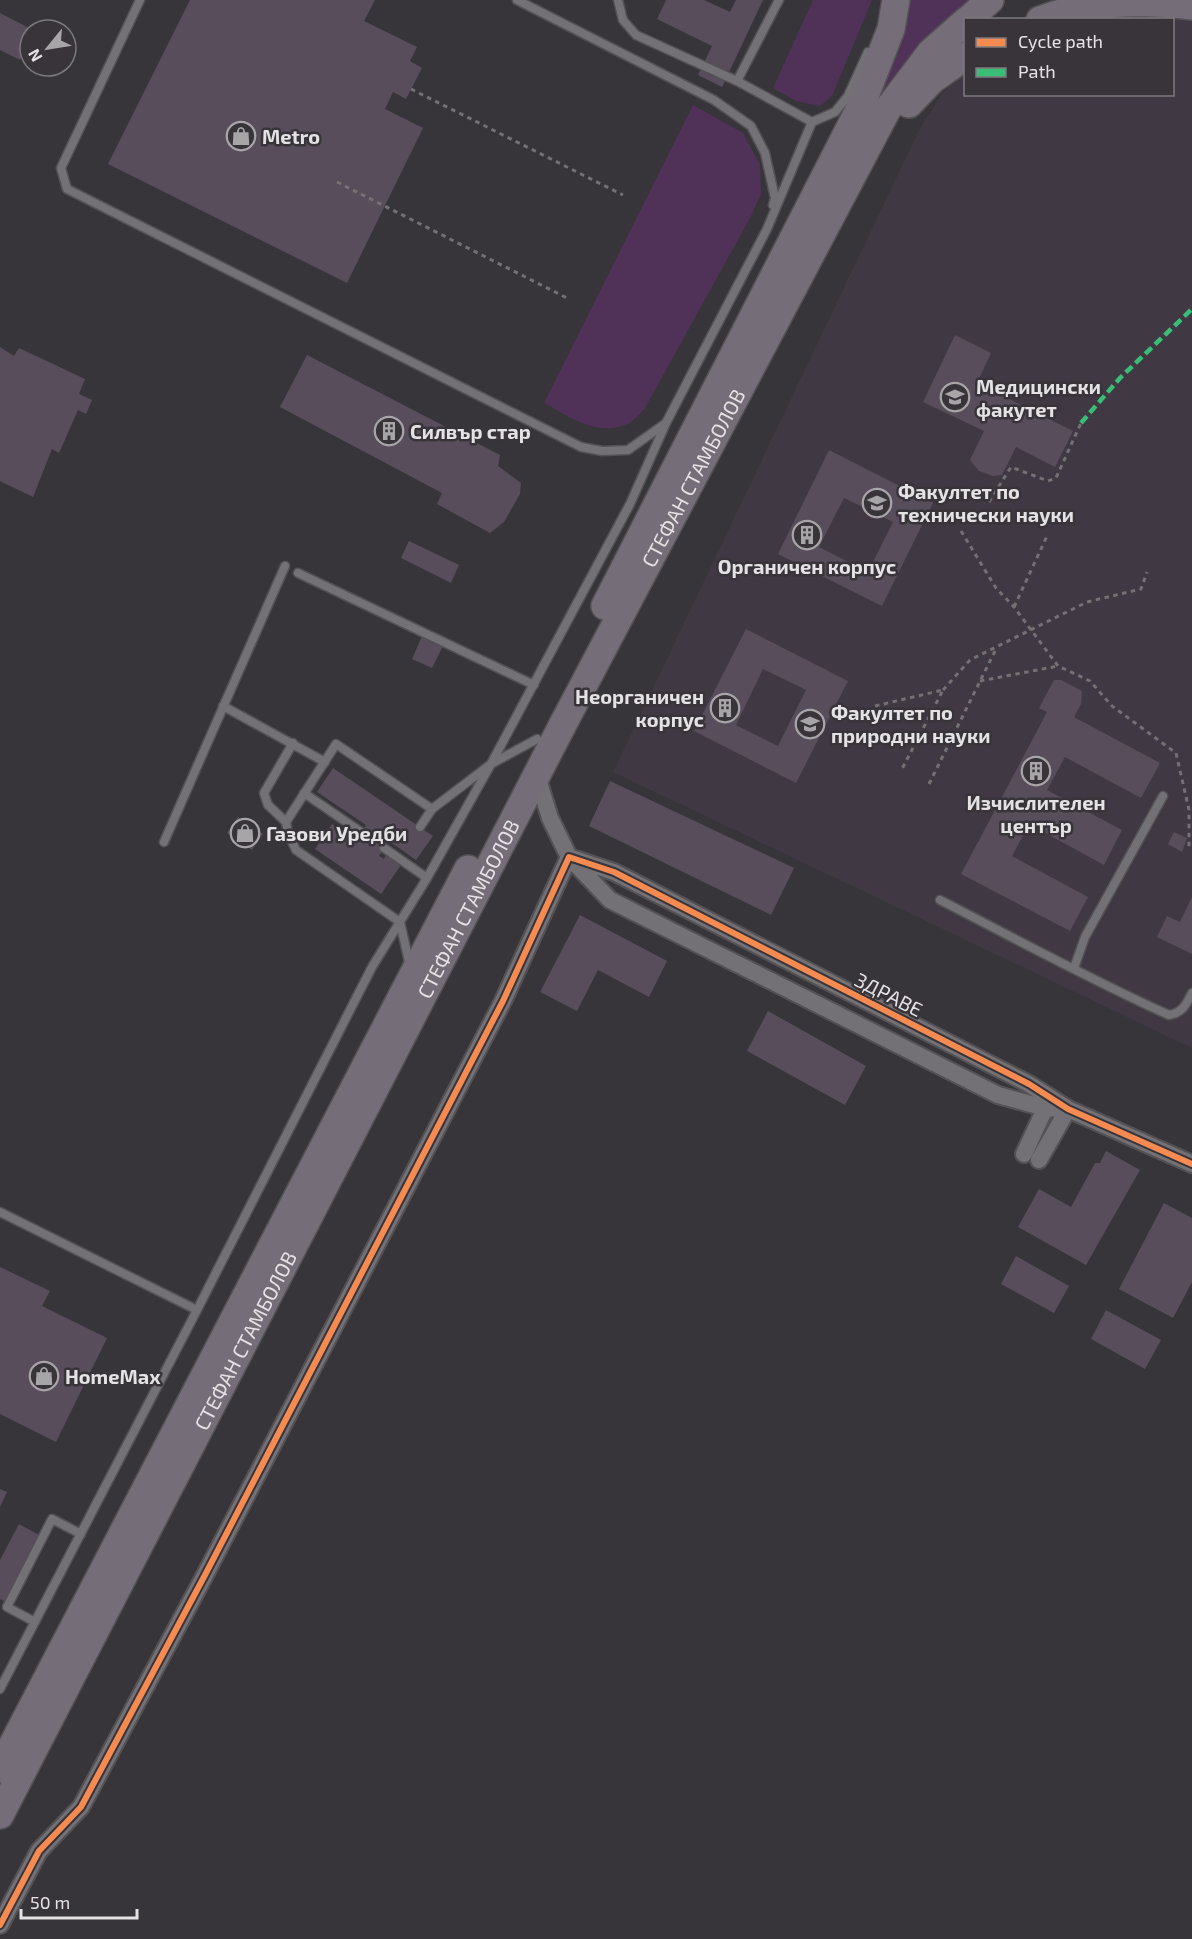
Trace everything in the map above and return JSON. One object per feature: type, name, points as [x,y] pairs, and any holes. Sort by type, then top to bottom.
[{"type":"highway","name":"СТЕФАН СТАМБОЛОВ","points":[[969,18],[990,0]]},
{"type":"highway","points":[[1045,18],[1065,10],[1117,1],[1162,1],[1192,6]]},
{"type":"highway","name":"СТЕФАН СТАМБОЛОВ","points":[[0,1769],[412,974],[537,739],[862,104],[891,29],[891,6]]},
{"type":"highway","name":"СТЕФАН СТАМБОЛОВ","points":[[0,1815],[537,776],[887,110],[931,52],[964,23]]},
{"type":"highway","points":[[848,183],[906,107],[932,80],[964,57]]},
{"type":"street","points":[[537,776],[550,818],[569,857],[610,900],[998,1095],[1048,1103],[1068,1109],[1192,1164]]},
{"type":"street","points":[[0,1925],[39,1851],[81,1807],[189,1607],[497,1011],[569,857]]},
{"type":"street","name":"ЗДРАВЕ","points":[[569,857],[614,872],[1029,1084],[1048,1103]]},
{"type":"street","points":[[1048,1103],[1031,1157],[1068,1109]]},
{"type":"lane","points":[[140,0],[61,168],[67,189],[581,447],[602,451],[628,450],[666,423]]},
{"type":"lane","points":[[517,0],[714,100],[752,126],[765,153],[775,198],[767,229]]},
{"type":"lane","points":[[618,0],[623,20],[636,35],[737,81],[812,122]]},
{"type":"lane","points":[[737,81],[779,0]]},
{"type":"lane","points":[[0,1689],[372,967],[427,878],[491,764],[630,504],[666,423],[767,229],[812,122],[835,112],[848,96],[871,45]]},
{"type":"lane","points":[[164,842],[285,566]]},
{"type":"lane","points":[[298,573],[534,685]]},
{"type":"lane","points":[[223,706],[325,762]]},
{"type":"lane","points":[[420,827],[432,809],[491,764],[537,739]]},
{"type":"lane","points":[[292,743],[264,793],[268,805],[286,822],[288,833],[296,850],[400,921],[412,974]]},
{"type":"lane","points":[[286,822],[336,744],[432,809]]},
{"type":"lane","points":[[304,793],[361,832]]},
{"type":"lane","points":[[1074,968],[1085,937],[1163,796]]},
{"type":"lane","points":[[384,848],[401,855],[427,878]]},
{"type":"lane","points":[[940,900],[1074,968],[1100,984],[1169,1015],[1177,1014],[1185,1007],[1192,993]]},
{"type":"lane","points":[[0,1212],[197,1310]]},
{"type":"lane","points":[[35,1622],[7,1607],[52,1519],[81,1534]]},
{"type":"path","points":[[411,89],[622,195]]},
{"type":"path","points":[[337,182],[569,299]]},
{"type":"path","points":[[989,502],[1011,467],[1048,481],[1056,478],[1081,423]]},
{"type":"path","points":[[961,531],[996,588],[1014,607],[1058,666],[1090,681],[1113,706],[1176,753],[1189,810],[1189,847]]},
{"type":"path","points":[[1014,607],[1048,534]]},
{"type":"path","points":[[902,769],[943,690],[970,660],[1087,602],[1141,589],[1147,572]]},
{"type":"path","points":[[929,784],[997,647]]},
{"type":"path","points":[[981,681],[1058,666]]},
{"type":"path","points":[[874,706],[943,690]]},
{"type":"shaded area","points":[[813,0],[872,0],[832,96],[820,106],[796,101],[773,88]]},
{"type":"shaded area","points":[[906,0],[968,0],[918,50],[868,114]]},
{"type":"shaded area","points":[[1192,13],[1192,1048],[613,772],[919,130],[942,94],[964,71],[964,96],[1174,96],[1174,18],[1070,18]]},
{"type":"shaded area","points":[[693,105],[743,133],[760,165],[761,194],[645,408],[630,423],[616,427],[594,427],[584,424],[544,403]]},
{"type":"building","name":"Metro","points":[[190,0],[375,0],[364,21],[417,47],[410,61],[422,68],[406,99],[393,92],[385,109],[423,128],[347,283],[108,164]]},
{"type":"building","points":[[666,0],[704,0],[730,12],[736,0],[763,0],[722,87],[698,75],[712,46],[657,19]]},
{"type":"building","points":[[0,13],[18,22],[18,59],[0,50]]},
{"type":"building","points":[[955,335],[991,353],[977,383],[1073,431],[1055,467],[1016,447],[1002,475],[993,476],[979,471],[970,460],[984,431],[923,402]]},
{"type":"building","points":[[0,347],[14,356],[19,348],[85,379],[79,394],[92,400],[86,414],[78,410],[59,453],[52,449],[33,497],[0,481]]},
{"type":"building","name":"Силвър стар","points":[[307,355],[500,455],[498,466],[521,483],[520,494],[504,522],[490,533],[437,504],[442,493],[280,407]]},
{"type":"building","name":"Органичен корпус","points":[[829,450],[933,503],[882,606],[778,554]],"holes":[[[844,498],[893,522],[868,572],[819,547]]]},
{"type":"building","points":[[409,541],[459,565],[451,583],[401,558]]},
{"type":"building","name":"Неорганичен корпус","points":[[746,629],[848,681],[796,783],[694,731]],"holes":[[[763,669],[806,690],[778,746],[736,725]]]},
{"type":"building","points":[[422,636],[443,646],[432,668],[412,659]]},
{"type":"building","points":[[1054,680],[1061,680],[1082,691],[1081,704],[1074,717],[1160,763],[1141,798],[1065,757],[1047,790],[1122,830],[1104,865],[1029,824],[1012,856],[1088,897],[1070,931],[961,874],[1047,712],[1039,708]]},
{"type":"building","points":[[333,768],[433,836],[416,860],[389,841],[379,856],[384,859],[386,855],[401,865],[381,894],[315,849],[332,824],[356,840],[366,825],[317,792]]},
{"type":"building","points":[[610,781],[794,868],[771,915],[589,826]]},
{"type":"building","name":"Газови Уредби","points":[[238,817],[263,834],[252,850],[227,833]]},
{"type":"building","points":[[1174,832],[1187,838],[1182,852],[1168,844]]},
{"type":"building","points":[[1192,897],[1192,954],[1157,937],[1167,916],[1180,922]]},
{"type":"building","points":[[580,915],[667,961],[649,997],[598,970],[577,1011],[540,992]]},
{"type":"building","points":[[768,1011],[866,1066],[845,1105],[747,1051]]},
{"type":"building","points":[[1106,1151],[1140,1170],[1086,1265],[1018,1227],[1039,1189],[1071,1207],[1095,1163],[1100,1163]]},
{"type":"building","points":[[1164,1203],[1192,1218],[1192,1282],[1173,1318],[1119,1289]]},
{"type":"building","points":[[1016,1256],[1069,1286],[1054,1313],[1001,1284]]},
{"type":"building","name":"HomeMax","points":[[0,1267],[50,1291],[42,1306],[107,1338],[56,1442],[0,1414]]},
{"type":"building","points":[[1106,1310],[1161,1340],[1145,1369],[1091,1339]]},
{"type":"building","points":[[0,1489],[7,1492],[0,1507]]},
{"type":"building","points":[[19,1524],[41,1536],[6,1602],[0,1599],[0,1560]]},
{"type":"marked path","points":[[1081,423],[1120,378],[1192,309]]},
{"type":"cycle path","points":[[0,1925],[39,1851],[81,1807],[205,1575],[503,1001],[569,857],[614,872],[1029,1084],[1068,1109],[1192,1164]]},
{"type":"place","name":"Metro","points":[[241,136]]},
{"type":"place","name":"Медицински факутет","points":[[955,397]]},
{"type":"place","name":"Силвър стар","points":[[389,431]]},
{"type":"place","name":"Факултет по технически науки","points":[[877,503]]},
{"type":"place","name":"Органичен корпус","points":[[807,535]]},
{"type":"place","name":"Неорганичен корпус","points":[[725,708]]},
{"type":"place","name":"Факултет по природни науки","points":[[810,724]]},
{"type":"place","name":"Изчислителен център","points":[[1036,771]]},
{"type":"place","name":"Газови Уредби","points":[[245,833]]},
{"type":"place","name":"HomeMax","points":[[44,1376]]}]
